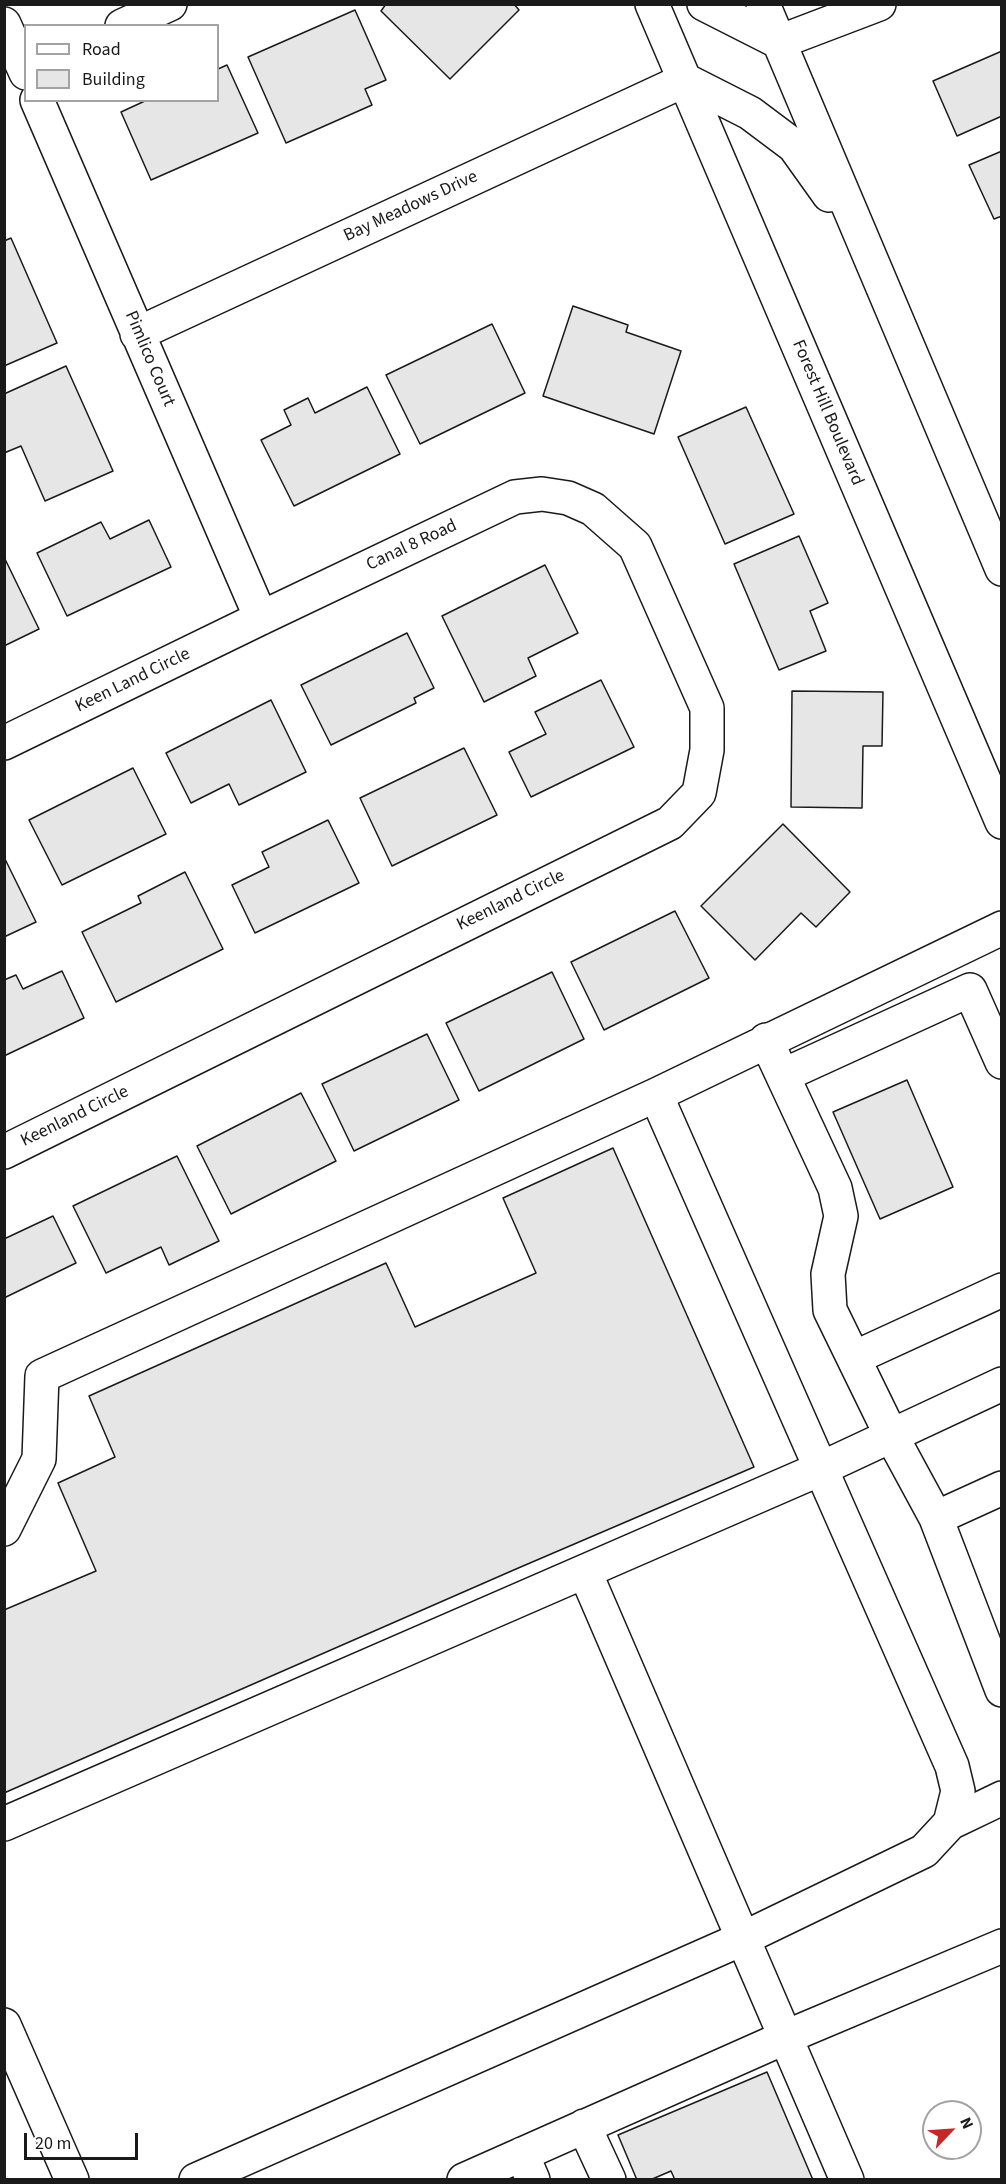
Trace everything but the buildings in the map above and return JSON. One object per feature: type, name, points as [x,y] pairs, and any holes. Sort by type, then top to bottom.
[{"type":"street","points":[[126,24],[170,4]]},
{"type":"street","name":"Forest Hill Boulevard","points":[[652,4],[1002,822]]},
{"type":"street","points":[[704,4],[779,42],[879,4]]},
{"type":"street","points":[[763,4],[1002,569]]},
{"type":"street","points":[[4,24],[24,67]]},
{"type":"street","points":[[686,80],[750,113],[794,146],[862,240]]},
{"type":"street","name":"Bay Meadows Drive","points":[[137,334],[686,80]]},
{"type":"street","name":"Pimlico Court","points":[[38,102],[261,618]]},
{"type":"street","name":"Canal 8 Road","points":[[261,618],[515,497],[542,494],[568,498]]},
{"type":"street","name":"Keenland Circle","points":[[4,1152],[670,823],[699,793],[706,750],[707,708],[635,546],[593,509],[568,498]]},
{"type":"street","name":"Keen Land Circle","points":[[4,743],[261,618]]},
{"type":"street","points":[[4,1529],[39,1459],[42,1376],[656,1095],[1002,928]]},
{"type":"street","points":[[784,1075],[970,990],[1002,1062]]},
{"type":"street","points":[[766,1040],[835,1188],[841,1216],[828,1274],[830,1310],[891,1435],[936,1518],[1002,1690]]},
{"type":"street","points":[[656,1095],[952,1766],[958,1791],[950,1823]]},
{"type":"street","points":[[854,1358],[1002,1290]]},
{"type":"street","points":[[4,1824],[820,1469],[1002,1383]]},
{"type":"street","points":[[936,1518],[1002,1488]]},
{"type":"street","points":[[585,1572],[847,2180]]},
{"type":"street","points":[[196,2180],[744,1938],[924,1851],[950,1823],[1002,1798]]},
{"type":"street","points":[[464,2180],[527,2167],[584,2126],[786,2037],[1002,1946]]},
{"type":"street","points":[[4,2025],[72,2180]]},
{"type":"street","points":[[584,2126],[609,2180]]}]
